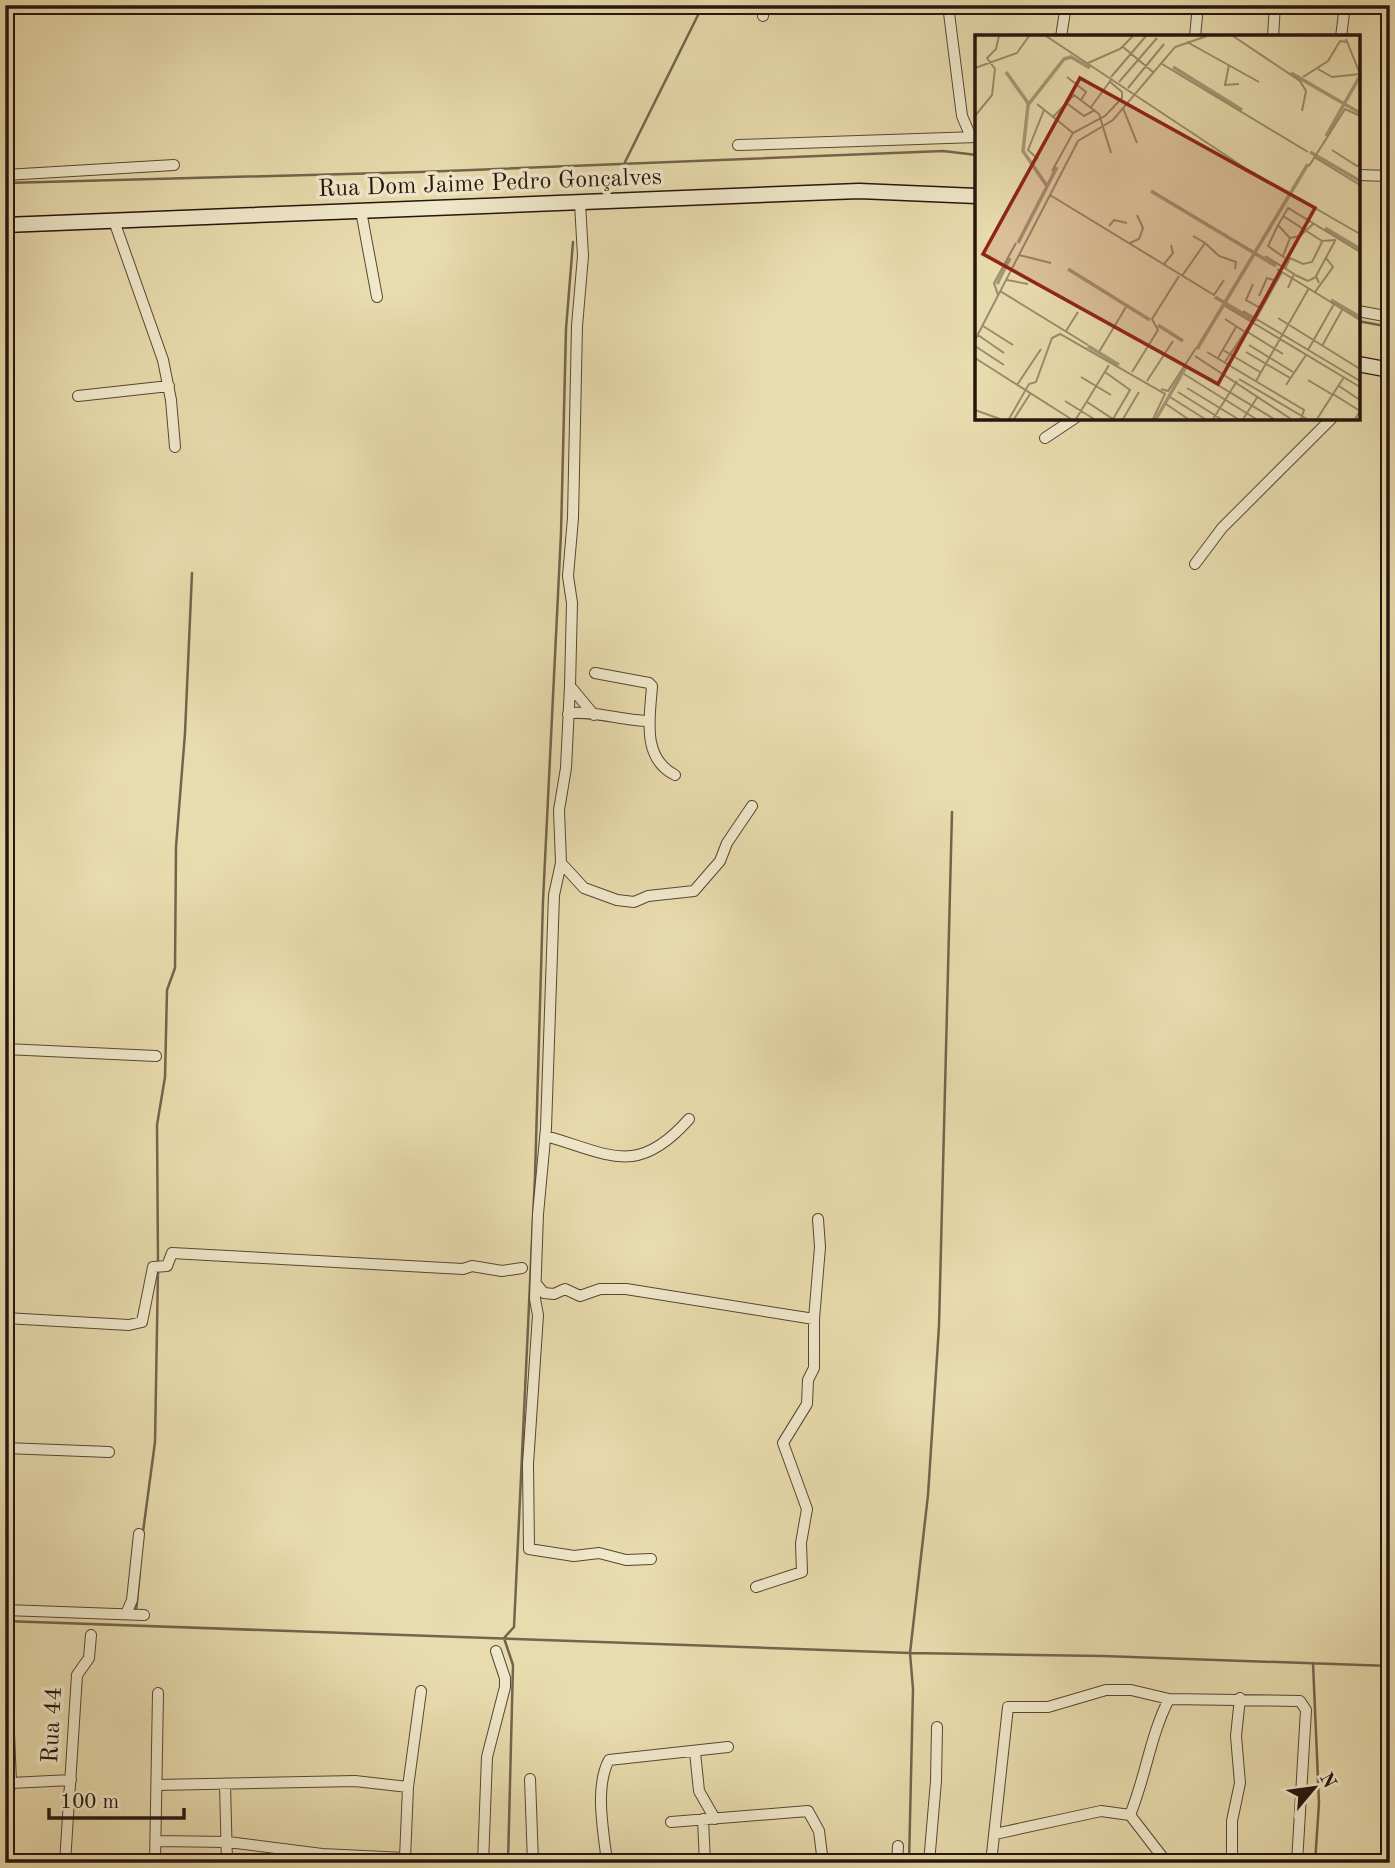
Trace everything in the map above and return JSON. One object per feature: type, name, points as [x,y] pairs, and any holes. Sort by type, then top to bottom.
[{"type":"main road","name":"Rua Dom Jaime Pedro Gonçalves","points":[[5,225],[859,191],[975,196]]},
{"type":"main road","points":[[1360,366],[1390,370]]},
{"type":"street","points":[[738,145],[974,137],[962,116],[948,5]]},
{"type":"street","points":[[1061,35],[1066,5]]},
{"type":"street","points":[[1195,35],[1198,5]]},
{"type":"street","points":[[1273,35],[1275,5]]},
{"type":"street","points":[[1341,35],[1345,5]]},
{"type":"street","points":[[5,174],[174,165]]},
{"type":"street","points":[[1360,175],[1390,176]]},
{"type":"street","points":[[580,203],[583,256],[577,326],[573,518],[568,576],[572,603],[566,768],[559,810],[561,863],[554,895],[545,1136],[538,1214],[538,1314],[527,1484],[529,1549],[579,1557],[599,1553],[626,1560],[651,1559]]},
{"type":"street","points":[[361,211],[377,297]]},
{"type":"street","points":[[114,221],[163,360],[169,386],[175,447]]},
{"type":"street","points":[[1360,312],[1390,317]]},
{"type":"street","points":[[78,396],[169,386]]},
{"type":"street","points":[[1045,438],[1072,420]]},
{"type":"street","points":[[1195,564],[1222,528],[1311,435],[1330,420]]},
{"type":"street","points":[[595,673],[649,683],[652,686],[648,721],[656,758],[666,770],[675,775]]},
{"type":"street","points":[[569,686],[594,715]]},
{"type":"street","points":[[568,714],[581,711],[648,721]]},
{"type":"street","points":[[561,863],[584,888],[617,900],[634,902],[648,897],[694,891],[720,861],[727,843],[752,806]]},
{"type":"street","points":[[5,1049],[156,1056]]},
{"type":"street","points":[[545,1136],[594,1149],[607,1157],[644,1154],[661,1146],[689,1119]]},
{"type":"street","points":[[757,1587],[802,1572],[801,1543],[807,1509],[783,1443],[807,1404],[808,1380],[814,1367],[814,1320],[820,1247],[818,1219]]},
{"type":"street","points":[[5,1318],[129,1325],[142,1322],[153,1267],[167,1266],[172,1253],[463,1269],[472,1266],[502,1271],[522,1268]]},
{"type":"street","points":[[537,1285],[544,1293],[554,1294],[565,1289],[580,1296],[600,1289],[626,1289],[814,1320]]},
{"type":"street","points":[[5,1448],[109,1452]]},
{"type":"street","points":[[129,1614],[139,1534]]},
{"type":"street","points":[[5,1610],[144,1615]]},
{"type":"street","points":[[5,1633],[11,1783],[5,1803]]},
{"type":"street","name":"Rua 44","points":[[65,1863],[77,1675],[89,1658],[91,1634]]},
{"type":"street","points":[[483,1863],[487,1757],[505,1687],[505,1678],[496,1651]]},
{"type":"street","points":[[991,1863],[1008,1707],[1048,1707],[1106,1690],[1131,1690],[1169,1699],[1240,1698],[1300,1701],[1304,1705],[1297,1863]]},
{"type":"street","points":[[412,1861],[408,1787],[421,1691]]},
{"type":"street","points":[[155,1863],[158,1693]]},
{"type":"street","points":[[1232,1863],[1232,1821],[1240,1783],[1236,1736],[1240,1698]]},
{"type":"street","points":[[1130,1815],[1140,1790],[1155,1727],[1169,1699]]},
{"type":"street","points":[[929,1863],[936,1781],[937,1727]]},
{"type":"street","points":[[607,1863],[603,1817],[604,1770],[610,1760],[728,1747]]},
{"type":"street","points":[[695,1752],[699,1791],[715,1819]]},
{"type":"street","points":[[530,1779],[533,1863]]},
{"type":"street","points":[[11,1783],[71,1780]]},
{"type":"street","points":[[157,1785],[355,1781],[408,1787]]},
{"type":"street","points":[[225,1784],[227,1863]]},
{"type":"street","points":[[671,1822],[808,1811],[819,1831],[822,1863]]},
{"type":"street","points":[[995,1834],[1101,1811],[1130,1815],[1167,1863]]},
{"type":"street","points":[[703,1819],[705,1863]]},
{"type":"street","points":[[156,1842],[228,1842],[421,1863]]},
{"type":"street","points":[[897,1863],[898,1846]]},
{"type":"waterway","points":[[625,162],[703,5]]},
{"type":"waterway","points":[[5,183],[420,172],[943,151],[975,155]]},
{"type":"waterway","points":[[508,1863],[513,1665],[504,1638],[514,1627],[535,1176],[543,901],[561,533],[566,329],[573,242]]},
{"type":"waterway","points":[[1360,321],[1390,327]]},
{"type":"waterway","points":[[158,1264],[157,1125],[165,1077],[167,990],[175,968],[176,847],[185,733],[192,573]]},
{"type":"waterway","points":[[909,1863],[913,1689],[910,1653],[928,1495],[939,1326],[952,812]]},
{"type":"waterway","points":[[143,1532],[155,1442],[158,1270]]},
{"type":"waterway","points":[[136,1612],[140,1570]]},
{"type":"waterway","points":[[5,1621],[910,1653],[1103,1656],[1390,1666]]},
{"type":"waterway","points":[[1313,1663],[1319,1803],[1315,1863]]}]
